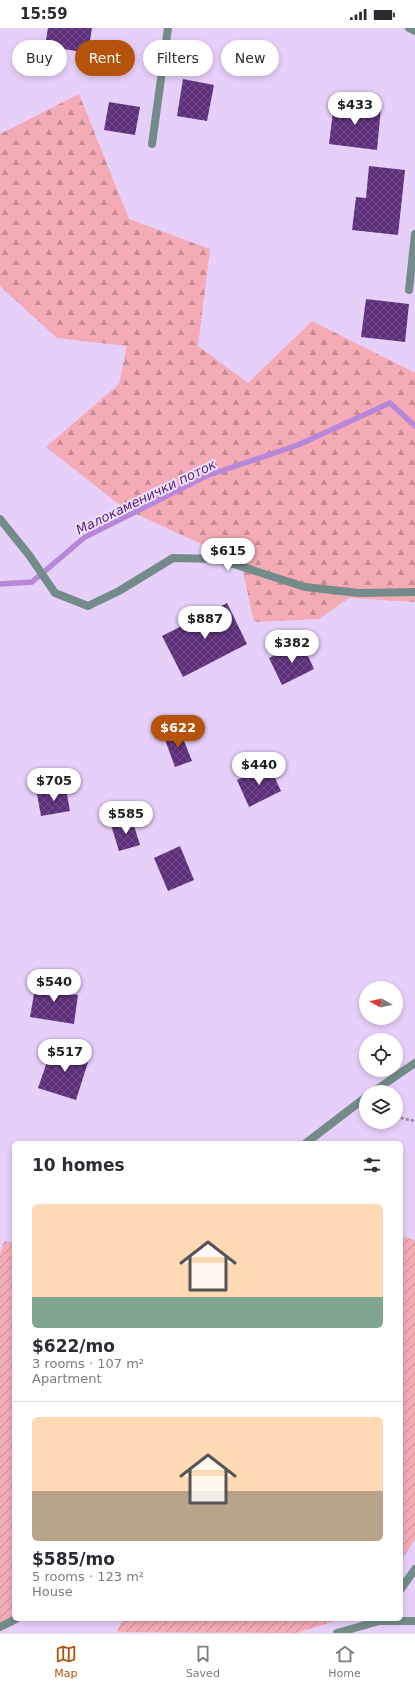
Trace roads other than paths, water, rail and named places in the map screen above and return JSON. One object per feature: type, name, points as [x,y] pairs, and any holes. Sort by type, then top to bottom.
[{"type":"street","points":[[152,144],[168,28]]},
{"type":"street","points":[[409,28],[415,31]]},
{"type":"street","points":[[409,290],[415,234]]},
{"type":"street","points":[[0,519],[29,555],[56,593],[88,606],[119,591],[173,558],[218,559],[305,587],[358,593],[415,592]]},
{"type":"street","points":[[383,1085],[415,1063]]},
{"type":"street","points":[[309,1141],[359,1102]]},
{"type":"street","points":[[403,1586],[415,1569]]},
{"type":"street","points":[[0,1627],[12,1621]]},
{"type":"street","points":[[337,1633],[376,1621]]},
{"type":"street","points":[[403,1621],[415,1621]]},
{"type":"waterway","name":"Малокаменички поток","points":[[0,584],[32,582],[85,537],[206,476],[298,445],[390,403],[415,426]]}]
